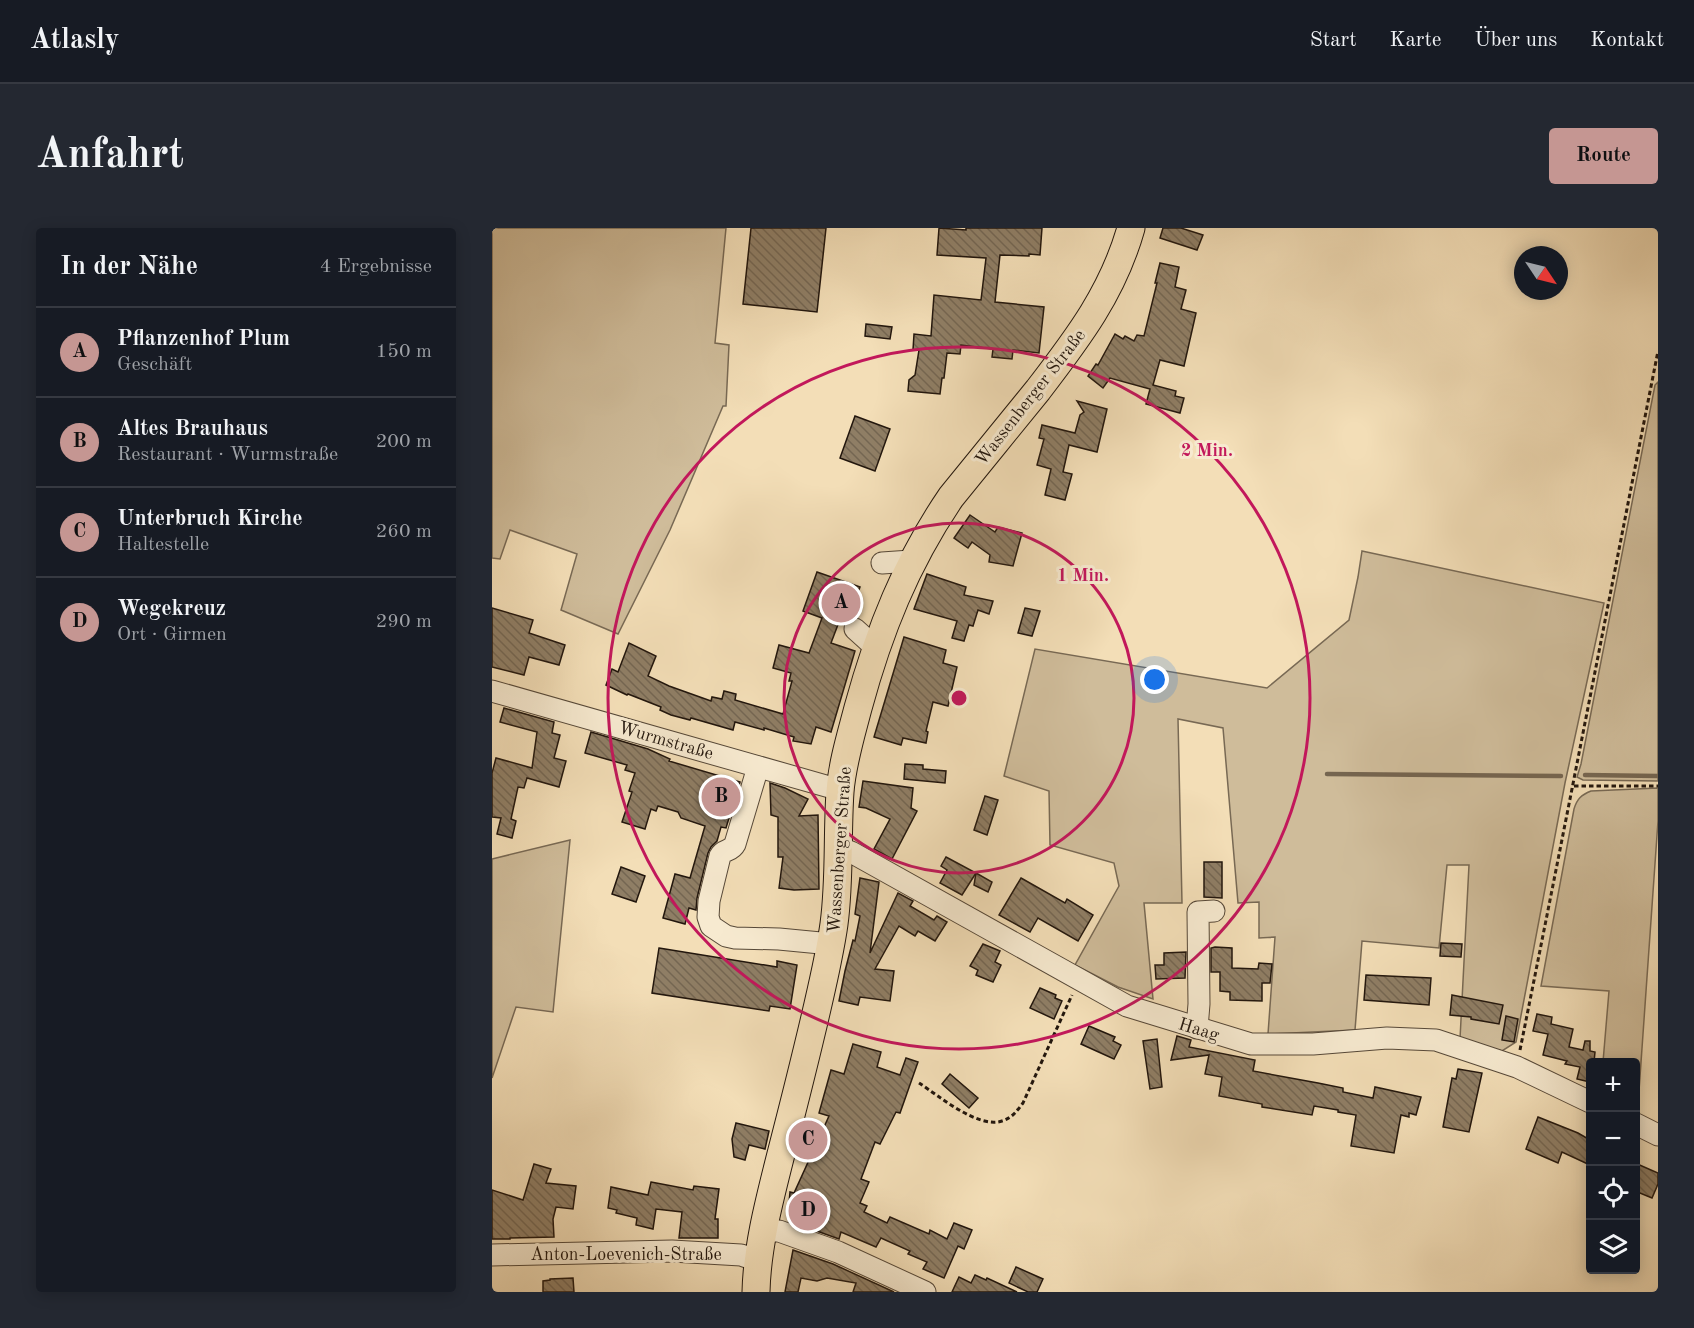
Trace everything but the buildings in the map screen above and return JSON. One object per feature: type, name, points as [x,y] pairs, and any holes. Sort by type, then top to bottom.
[{"type":"main road","name":"Wassenberger Straße","points":[[756,1292],[764,1231],[794,1073],[831,944],[837,895],[840,790],[852,731],[876,648],[911,561],[934,521],[1072,347],[1107,290],[1126,246],[1131,228]]},
{"type":"street","points":[[882,563],[911,561]]},
{"type":"street","points":[[855,629],[876,648]]},
{"type":"street","name":"Wurmstraße","points":[[492,691],[840,790]]},
{"type":"street","points":[[758,767],[735,844],[732,849],[722,852],[720,856],[709,901],[708,917],[711,926],[726,936],[735,938],[831,944]]},
{"type":"street","name":"Haag","points":[[838,848],[851,852],[1127,1006],[1251,1044],[1313,1044],[1387,1038],[1436,1040],[1517,1067],[1586,1100]]},
{"type":"street","points":[[1197,1028],[1198,912],[1214,911]]},
{"type":"street","points":[[1640,1126],[1658,1134]]},
{"type":"street","points":[[764,1231],[779,1231],[838,1252],[925,1292]]},
{"type":"street","name":"Anton-Loevenich-Straße","points":[[492,1255],[672,1251],[741,1255],[759,1261]]},
{"type":"path","points":[[1517,1067],[1574,786],[1609,596],[1656,372],[1658,351]]},
{"type":"path","points":[[1574,786],[1658,786]]},
{"type":"path","points":[[919,1083],[969,1116],[985,1122],[1000,1122],[1013,1116],[1023,1103],[1080,980]]},
{"type":"shaded area","points":[[492,228],[726,228],[715,343],[729,345],[726,406],[723,406],[670,530],[618,634],[561,610],[577,554],[510,530],[500,559],[492,558]]},
{"type":"shaded area","points":[[1658,382],[1658,781],[1583,780],[1577,777],[1655,385]]},
{"type":"shaded area","points":[[1362,551],[1604,603],[1565,783],[1516,1042],[1502,1051],[1460,1039],[1469,865],[1447,865],[1439,948],[1362,941],[1355,1030],[1268,1034],[1275,937],[1259,938],[1259,902],[1238,903],[1223,728],[1178,719],[1182,903],[1144,903],[1153,999],[1118,987],[1075,965],[1119,886],[1114,863],[1050,845],[1049,791],[1004,776],[1035,649],[1267,688],[1349,620]]},
{"type":"shaded area","points":[[1658,788],[1658,821],[1640,1077],[1640,1058],[1603,1058],[1609,991],[1541,986],[1574,809],[1582,796],[1591,791]]},
{"type":"shaded area","points":[[570,840],[553,1012],[516,1007],[492,1078],[492,859]]},
{"type":"waterway","points":[[1327,774],[1561,776]]},
{"type":"waterway","points":[[1585,775],[1658,776]]},
{"type":"place","name":"Pflanzenhof Plum","points":[[841,603]]},
{"type":"place","name":"Altes Brauhaus","points":[[721,797]]},
{"type":"place","name":"Unterbruch Kirche","points":[[808,1140]]},
{"type":"place","name":"Wegekreuz","points":[[808,1211]]}]
